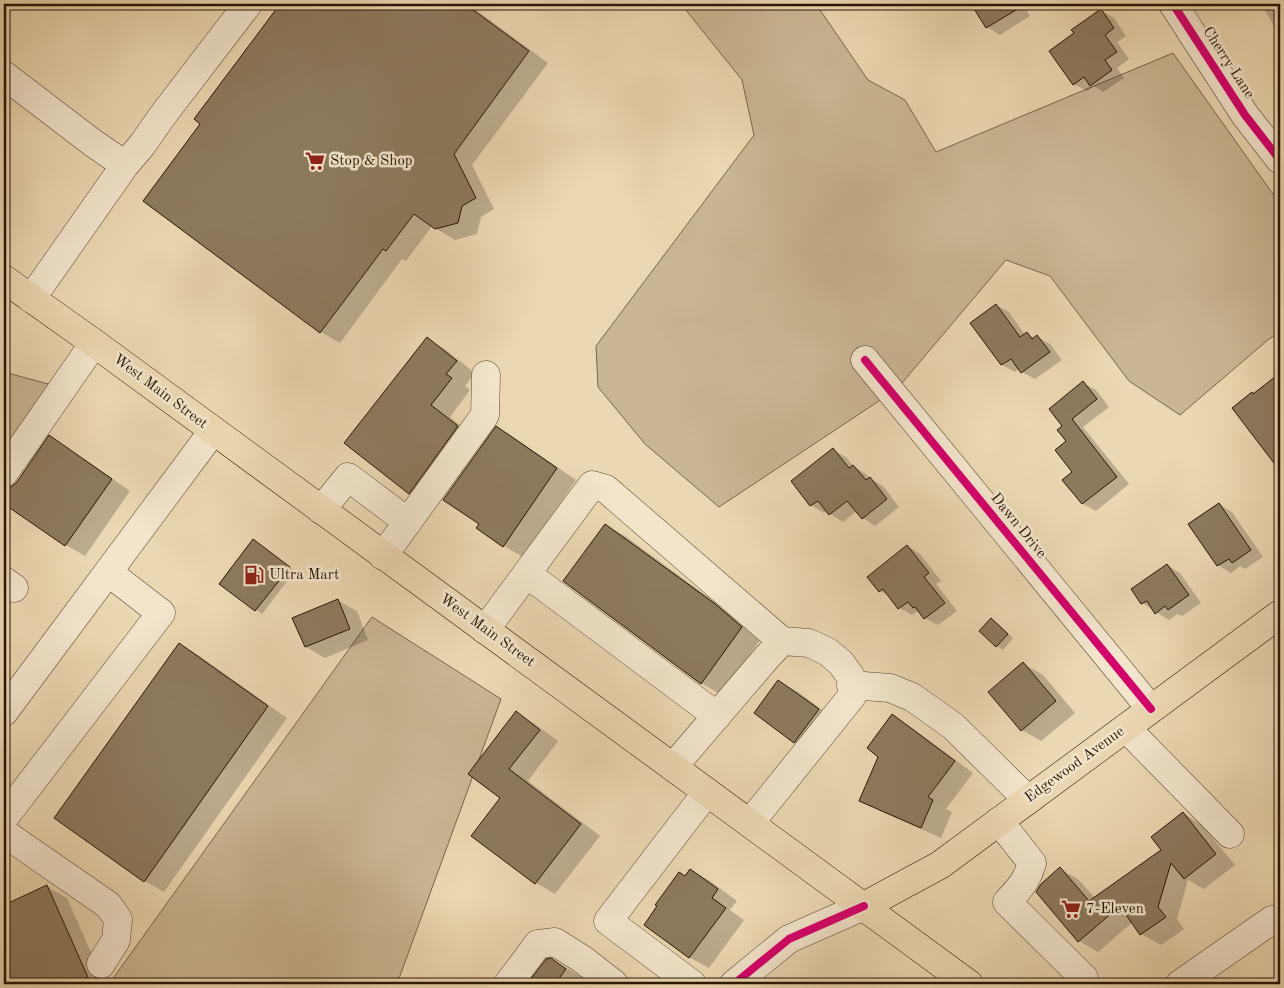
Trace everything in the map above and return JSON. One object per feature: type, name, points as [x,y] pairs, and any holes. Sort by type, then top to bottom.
[{"type":"main road","name":"West Main Street","points":[[4,279],[969,984]]},
{"type":"main road","name":"Edgewood Avenue","points":[[864,906],[940,865],[1280,614]]},
{"type":"street","points":[[31,299],[125,165],[248,4]]},
{"type":"street","name":"Cherry Lane","points":[[1173,4],[1245,115],[1280,160]]},
{"type":"street","points":[[4,75],[125,165]]},
{"type":"street","points":[[4,472],[94,343]]},
{"type":"street","name":"Dawn Drive","points":[[865,360],[1151,709]]},
{"type":"street","points":[[383,556],[485,415],[486,375]]},
{"type":"street","points":[[4,712],[213,431]]},
{"type":"street","points":[[321,510],[348,476],[408,522]]},
{"type":"street","points":[[485,630],[592,485],[606,489],[782,641],[809,644],[828,652],[841,663],[851,677],[852,696],[750,823]]},
{"type":"street","points":[[4,818],[161,612],[108,572]]},
{"type":"street","points":[[527,574],[717,716]]},
{"type":"street","points":[[673,767],[766,657],[782,641]]},
{"type":"street","points":[[851,685],[890,688],[912,697],[952,726],[1028,800]]},
{"type":"street","points":[[1126,728],[1230,834]]},
{"type":"street","points":[[692,984],[608,921],[707,792]]},
{"type":"street","points":[[999,821],[1032,864],[1029,875],[1007,902],[1084,978],[1078,984]]},
{"type":"street","points":[[4,833],[108,906],[118,919],[116,940],[101,964]]},
{"type":"street","points":[[734,984],[788,939],[864,906]]},
{"type":"street","points":[[1180,984],[1272,920],[1280,919]]},
{"type":"street","points":[[508,984],[538,944],[555,942],[582,959],[614,984]]},
{"type":"shaded area","points":[[681,4],[816,4],[868,80],[905,100],[936,152],[1173,53],[1280,204],[1280,332],[1269,339],[1180,415],[1129,381],[1050,276],[1006,260],[897,389],[719,507],[645,444],[598,387],[596,346],[754,135],[742,80]]},
{"type":"shaded area","points":[[4,372],[52,385],[4,449]]},
{"type":"shaded area","points":[[372,617],[501,699],[397,984],[109,984]]},
{"type":"building","name":"Stop & Shop","points":[[280,4],[465,4],[529,51],[454,154],[476,198],[462,206],[458,223],[435,229],[414,214],[386,251],[383,249],[320,333],[143,201],[200,124],[194,119]]},
{"type":"building","points":[[971,4],[1026,4],[986,28]]},
{"type":"building","points":[[1101,9],[1114,28],[1105,35],[1117,52],[1105,60],[1112,70],[1090,86],[1084,77],[1073,85],[1049,51],[1074,33],[1071,30]]},
{"type":"building","points":[[996,304],[1020,337],[1027,332],[1032,339],[1037,335],[1050,352],[1021,373],[1011,359],[1001,365],[970,323]]},
{"type":"building","points":[[427,337],[457,361],[446,374],[452,378],[431,405],[458,426],[409,494],[344,443]]},
{"type":"building","points":[[1280,373],[1280,471],[1232,408]]},
{"type":"building","points":[[1083,381],[1097,399],[1072,419],[1117,477],[1082,504],[1062,480],[1072,472],[1055,450],[1066,441],[1057,430],[1062,426],[1049,409]]},
{"type":"building","points":[[496,426],[557,468],[503,547],[476,528],[479,524],[443,500]]},
{"type":"building","points":[[49,435],[112,479],[65,546],[4,504],[4,488],[11,487],[17,482]]},
{"type":"building","points":[[833,448],[849,468],[853,465],[866,480],[870,477],[887,499],[862,519],[847,501],[829,515],[818,501],[810,506],[791,481]]},
{"type":"building","points":[[1219,503],[1251,550],[1232,563],[1229,559],[1217,566],[1188,524]]},
{"type":"building","points":[[605,524],[714,603],[742,627],[701,684],[563,581]]},
{"type":"building","name":"Ultra Mart","points":[[253,539],[290,567],[255,611],[219,584]]},
{"type":"building","points":[[907,545],[929,573],[924,577],[945,603],[924,619],[915,607],[913,608],[908,602],[898,609],[883,589],[879,592],[867,577]]},
{"type":"building","points":[[1167,564],[1189,595],[1168,610],[1165,606],[1155,614],[1147,601],[1141,604],[1131,589]]},
{"type":"building","points":[[338,599],[350,629],[305,647],[292,618]]},
{"type":"building","points":[[991,618],[1008,634],[996,647],[979,631]]},
{"type":"building","points":[[179,643],[268,706],[144,882],[54,818]]},
{"type":"building","points":[[1023,662],[1056,701],[1021,731],[988,692]]},
{"type":"building","points":[[778,680],[819,709],[794,743],[754,713]]},
{"type":"building","points":[[516,711],[540,730],[509,769],[581,824],[535,884],[471,836],[500,798],[468,774]]},
{"type":"building","points":[[892,714],[955,761],[928,797],[933,800],[921,828],[859,801],[878,757],[867,748]]},
{"type":"building","points":[[1183,812],[1216,854],[1184,879],[1171,863],[1158,907],[1166,917],[1140,935],[1120,906],[1078,942],[1036,892],[1041,884],[1060,867],[1089,901],[1161,850],[1151,837]]},
{"type":"building","points":[[690,869],[718,889],[712,898],[726,908],[689,958],[644,925],[657,906],[655,905],[679,872],[685,876]]},
{"type":"building","points":[[47,885],[91,984],[4,984],[4,905]]},
{"type":"building","points":[[551,958],[566,969],[555,984],[527,984],[546,959]]},
{"type":"cycle path","points":[[1173,4],[1245,115],[1280,160]]},
{"type":"cycle path","points":[[865,360],[1151,709]]},
{"type":"cycle path","points":[[734,984],[789,939],[864,906]]},
{"type":"place","name":"Stop & Shop","points":[[315,161]]},
{"type":"place","name":"Ultra Mart","points":[[254,575]]},
{"type":"place","name":"7-Eleven","points":[[1071,909]]}]
